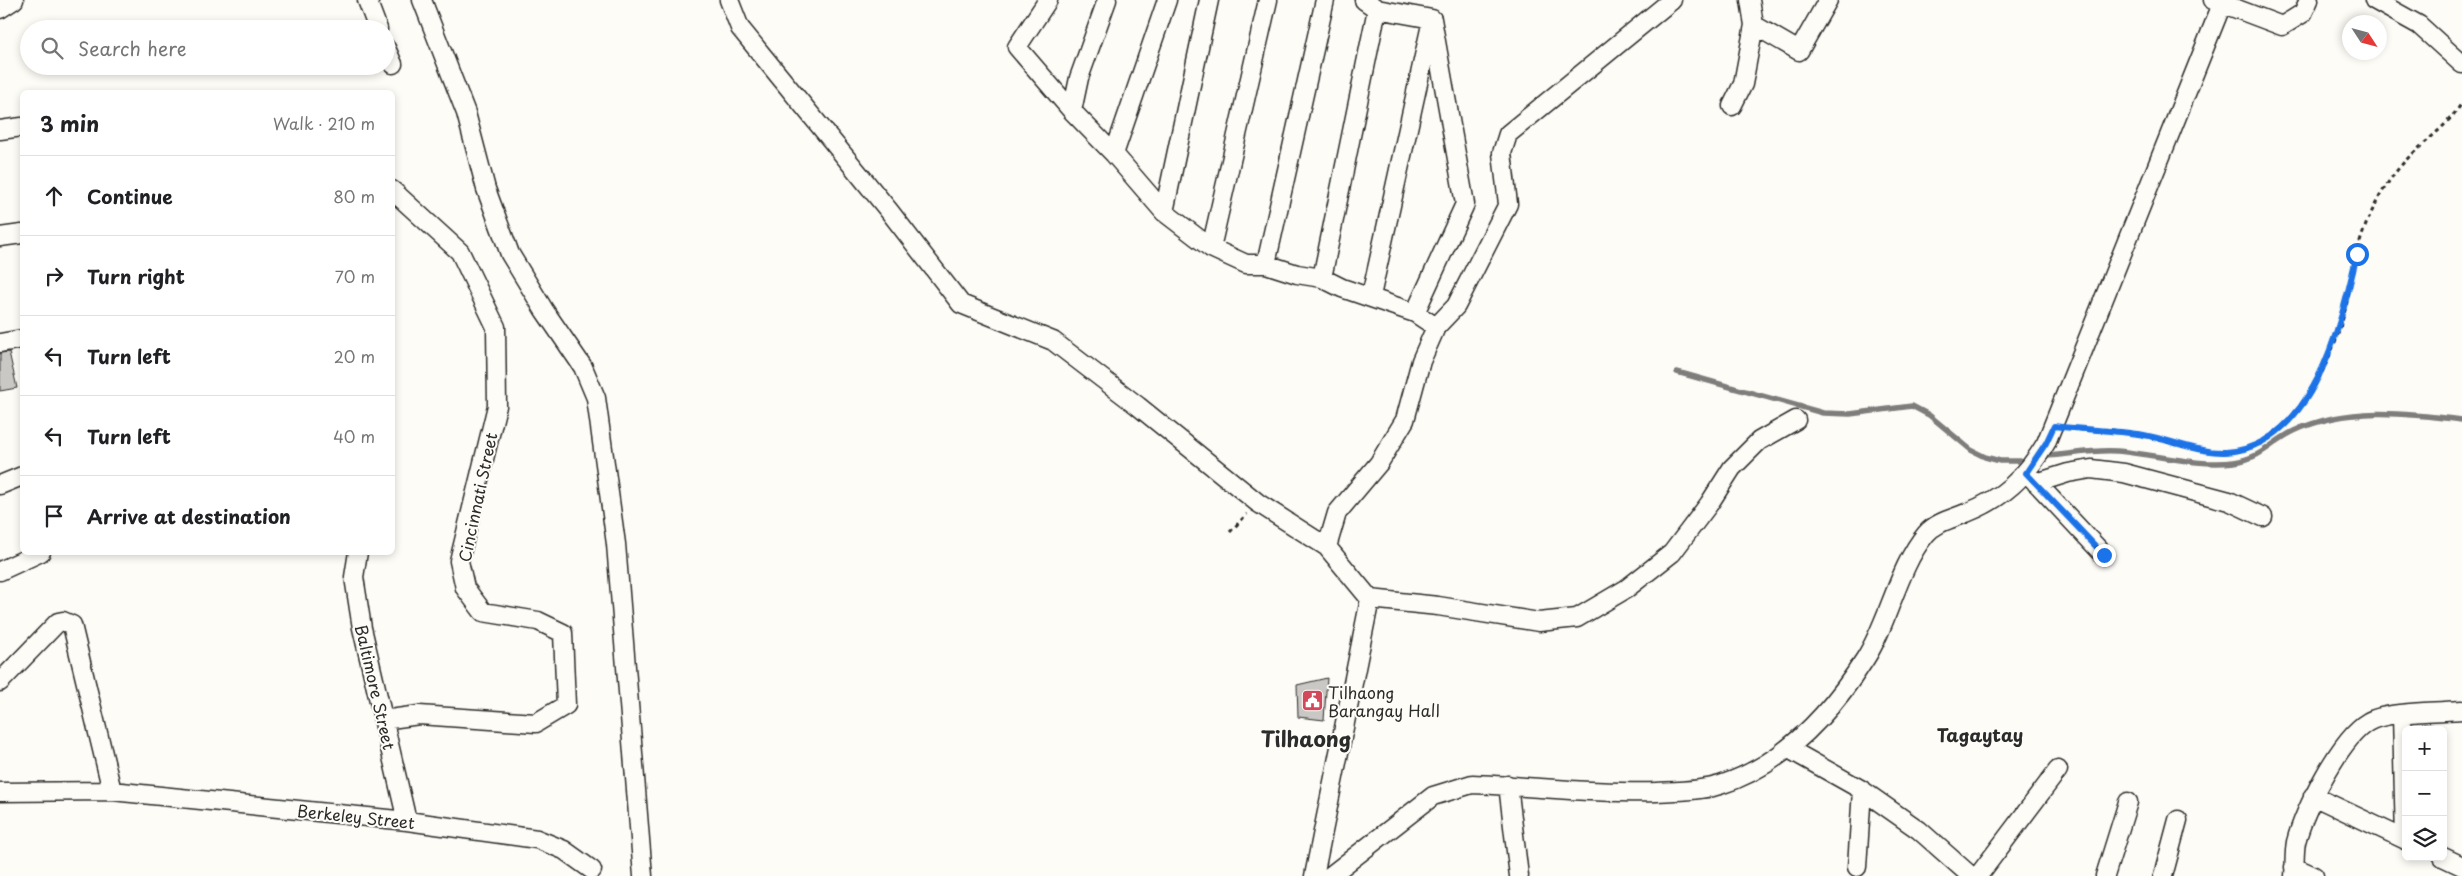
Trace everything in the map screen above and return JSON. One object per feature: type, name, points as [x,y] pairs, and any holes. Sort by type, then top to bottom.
[{"type":"street","points":[[0,9],[14,0]]},
{"type":"street","points":[[367,0],[375,20]]},
{"type":"street","points":[[422,0],[466,112],[486,189],[510,254],[544,310],[583,367],[596,398],[616,544],[643,876]]},
{"type":"street","points":[[729,0],[740,28],[890,212],[961,304],[1052,341],[1138,406],[1258,503],[1327,547],[1370,599],[1438,606],[1539,622],[1577,618],[1626,589],[1672,553],[1732,468],[1759,441],[1796,420]]},
{"type":"street","points":[[1048,0],[1017,47],[1072,111],[1114,154],[1164,212],[1211,248],[1246,264],[1266,264],[1297,274],[1322,278],[1342,288],[1371,296],[1415,313],[1436,327]]},
{"type":"street","points":[[1072,111],[1079,78],[1107,0]]},
{"type":"street","points":[[1114,154],[1167,0]]},
{"type":"street","points":[[1164,212],[1209,0]]},
{"type":"street","points":[[1211,248],[1268,0]]},
{"type":"street","points":[[1266,264],[1325,0]]},
{"type":"street","points":[[1327,547],[1337,513],[1379,463],[1405,420],[1421,360],[1436,327],[1456,306],[1508,204],[1502,154],[1508,134],[1672,0]]},
{"type":"street","points":[[1732,106],[1743,84],[1754,26],[1750,0]]},
{"type":"street","points":[[1754,26],[1799,51],[1828,0]]},
{"type":"street","points":[[2031,478],[2054,426],[2218,2],[2282,26],[2303,13],[2309,0]]},
{"type":"street","points":[[2374,0],[2419,25],[2462,64]]},
{"type":"street","points":[[1322,278],[1371,4],[1432,19]]},
{"type":"street","points":[[1415,313],[1465,204],[1432,19]]},
{"type":"street","points":[[1371,296],[1432,19]]},
{"type":"street","points":[[0,130],[20,127]]},
{"type":"street","name":"Cincinnati Street","points":[[383,720],[419,715],[536,723],[566,705],[563,633],[538,621],[483,612],[465,588],[459,561],[496,406],[496,327],[460,252],[395,193]]},
{"type":"street","points":[[0,237],[20,234]]},
{"type":"street","points":[[0,343],[20,339]]},
{"type":"street","points":[[1330,876],[1432,796],[1472,784],[1638,792],[1695,789],[1718,785],[1743,776],[1789,749],[1821,718],[1849,685],[1870,651],[1913,554],[1927,534],[1948,519],[1993,501],[2031,478],[2091,469],[2124,473],[2220,498],[2263,517]]},
{"type":"street","points":[[0,485],[20,477]]},
{"type":"street","points":[[2031,478],[2104,555]]},
{"type":"street","points":[[0,571],[35,555]]},
{"type":"street","name":"Baltimore Street","points":[[358,555],[354,577],[362,628],[407,820]]},
{"type":"street","points":[[1314,876],[1370,599]]},
{"type":"street","points":[[0,682],[58,622],[63,621],[72,625],[112,791]]},
{"type":"street","points":[[2314,876],[2294,872],[2296,843],[2313,796],[2356,732],[2368,721],[2402,714],[2462,710]]},
{"type":"street","points":[[2402,714],[2405,816]]},
{"type":"street","points":[[1789,749],[1862,790],[1919,830],[1971,876]]},
{"type":"street","points":[[1978,876],[2058,770]]},
{"type":"street","points":[[1508,785],[1519,876]]},
{"type":"street","points":[[1857,867],[1862,790]]},
{"type":"street","name":"Berkeley Street","points":[[0,792],[112,791],[407,820],[537,839],[564,850],[592,870]]},
{"type":"street","points":[[2313,796],[2402,838]]},
{"type":"street","points":[[2105,876],[2128,802]]},
{"type":"street","points":[[2163,876],[2178,820]]},
{"type":"street","points":[[2447,859],[2462,866]]},
{"type":"path","points":[[2054,426],[2128,432],[2158,438],[2192,449],[2225,452],[2251,448],[2276,434],[2301,406],[2319,376],[2338,333],[2367,222],[2378,199],[2393,175],[2410,156],[2437,134],[2462,103]]},
{"type":"path","points":[[1230,532],[1258,503]]},
{"type":"building","points":[[9,352],[17,388],[0,391],[0,353]]},
{"type":"building","name":"Tilhaong Barangay Hall","points":[[1327,678],[1324,720],[1298,717],[1297,685]]},
{"type":"waterway","points":[[1677,372],[1823,413],[1850,414],[1912,406],[1929,415],[1971,450],[1985,457],[2000,461],[2020,461]]},
{"type":"waterway","points":[[2045,456],[2108,451],[2191,462],[2234,462],[2252,457],[2294,431],[2314,423],[2335,418],[2356,415],[2398,414],[2462,420]]},
{"type":"place","name":"Tilhaong Barangay Hall","points":[[1312,701]]},
{"type":"district","name":"Tagaytay","points":[[1980,734]]},
{"type":"district","name":"Tilhaong","points":[[1306,738]]},
{"type":"route","points":[[2104,555],[2026,473],[2046,443],[2054,426],[2128,432],[2158,438],[2192,449],[2225,452],[2251,448],[2276,434],[2301,406],[2319,376],[2338,333],[2357,254]]}]
